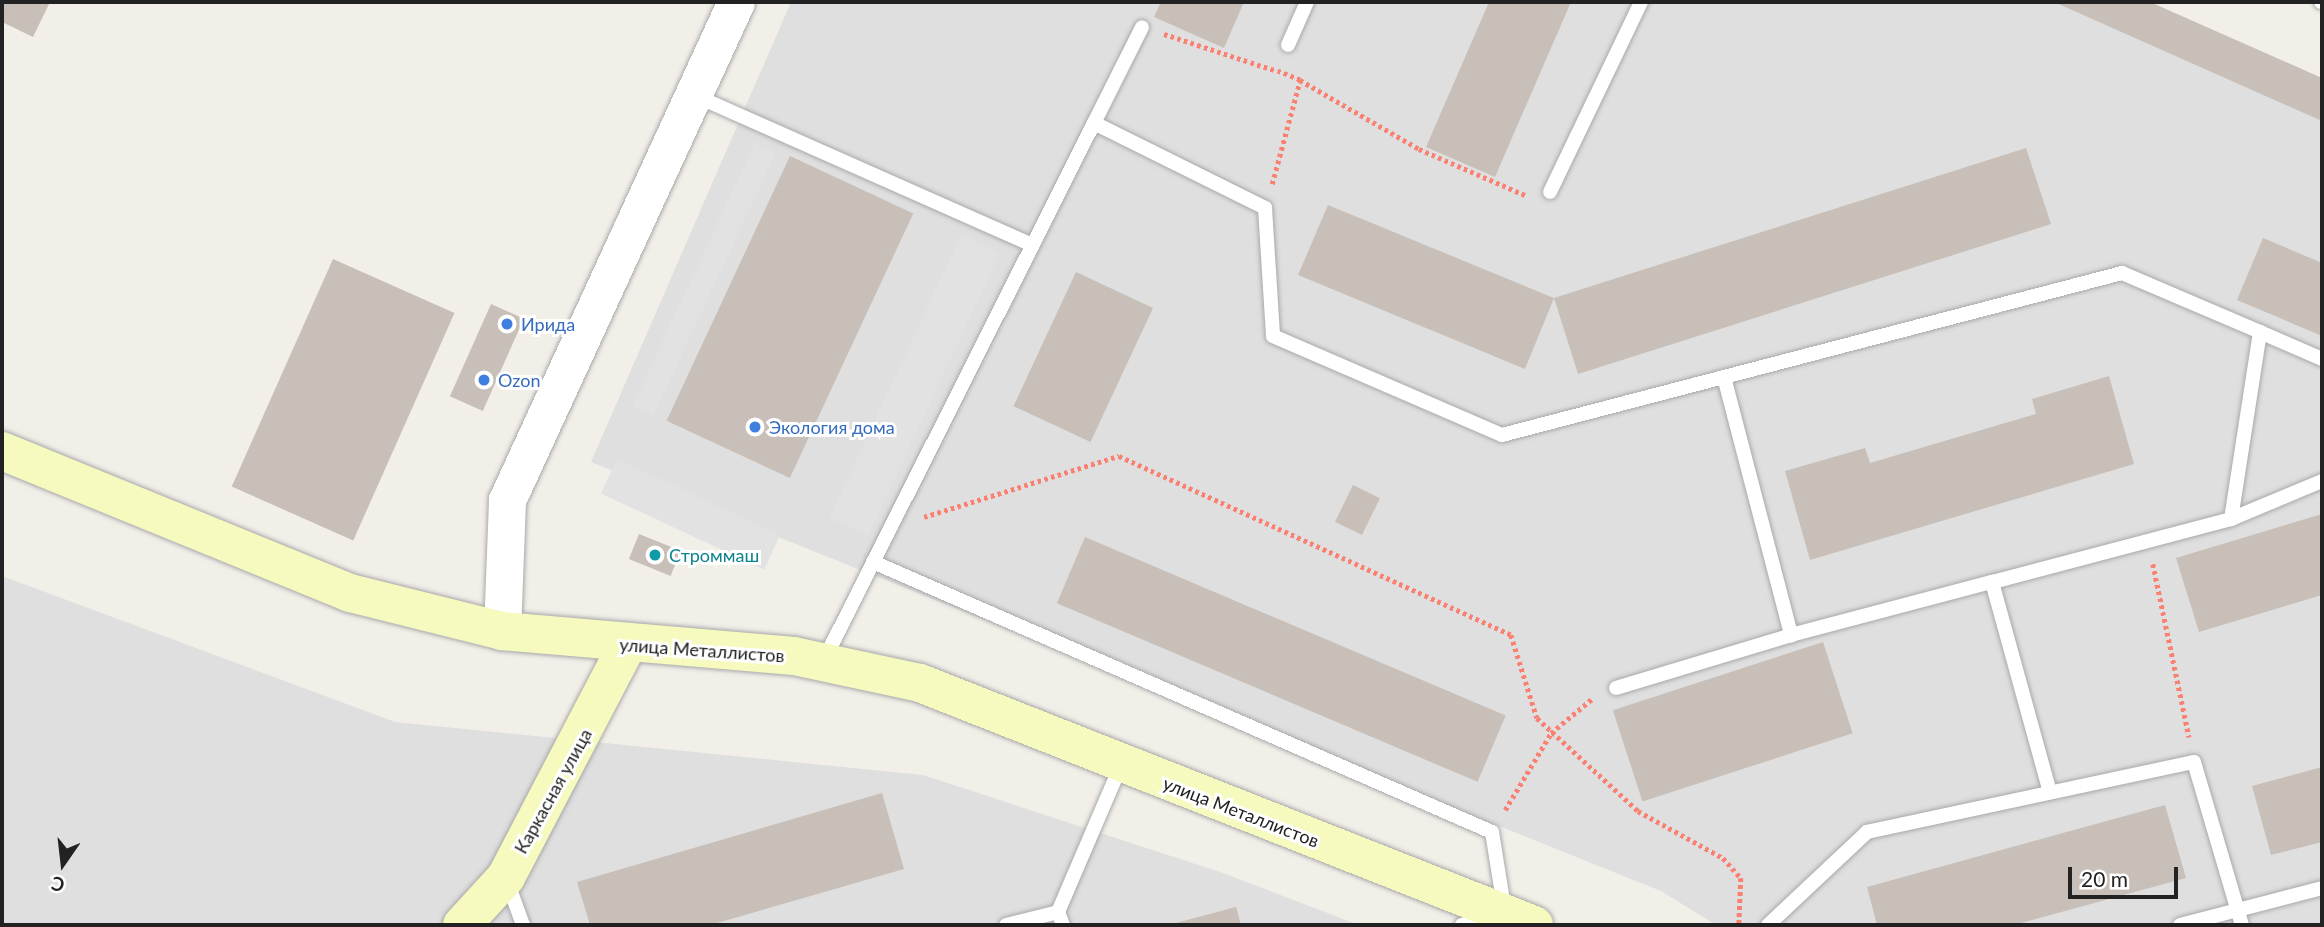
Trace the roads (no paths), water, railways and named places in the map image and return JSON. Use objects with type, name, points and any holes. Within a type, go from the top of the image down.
[{"type":"main road","name":"улица Металлистов","points":[[2,452],[350,593],[502,631],[628,646],[823,662],[920,683],[1520,919]]},
{"type":"main road","name":"Каркасная улица","points":[[462,925],[506,877],[628,646]]},
{"type":"street","points":[[502,631],[507,500],[696,96],[736,2]]},
{"type":"lane","points":[[1289,45],[1307,2]]},
{"type":"lane","points":[[1550,192],[1641,2]]},
{"type":"lane","points":[[823,662],[1142,27]]},
{"type":"lane","points":[[696,96],[1032,245]]},
{"type":"lane","points":[[1094,123],[1265,208],[1273,337],[1502,435],[2122,273],[2322,359]]},
{"type":"lane","points":[[2231,519],[2260,332]]},
{"type":"lane","points":[[1724,377],[1791,635]]},
{"type":"lane","points":[[1616,688],[1791,635],[2231,519],[2322,481]]},
{"type":"lane","points":[[873,562],[1492,832],[1520,919],[1462,925]]},
{"type":"lane","points":[[1992,582],[2050,792]]},
{"type":"lane","points":[[1768,925],[1867,832],[2194,762],[2242,925]]},
{"type":"lane","points":[[1006,925],[1061,919],[1122,764]]},
{"type":"lane","points":[[506,877],[523,925]]},
{"type":"lane","points":[[2180,925],[2322,888]]},
{"type":"place","name":"Ирида","points":[[507,324]]},
{"type":"place","name":"Ozon","points":[[484,380]]},
{"type":"place","name":"Экология дома","points":[[755,427]]},
{"type":"place","name":"Строммаш","points":[[655,555]]}]
